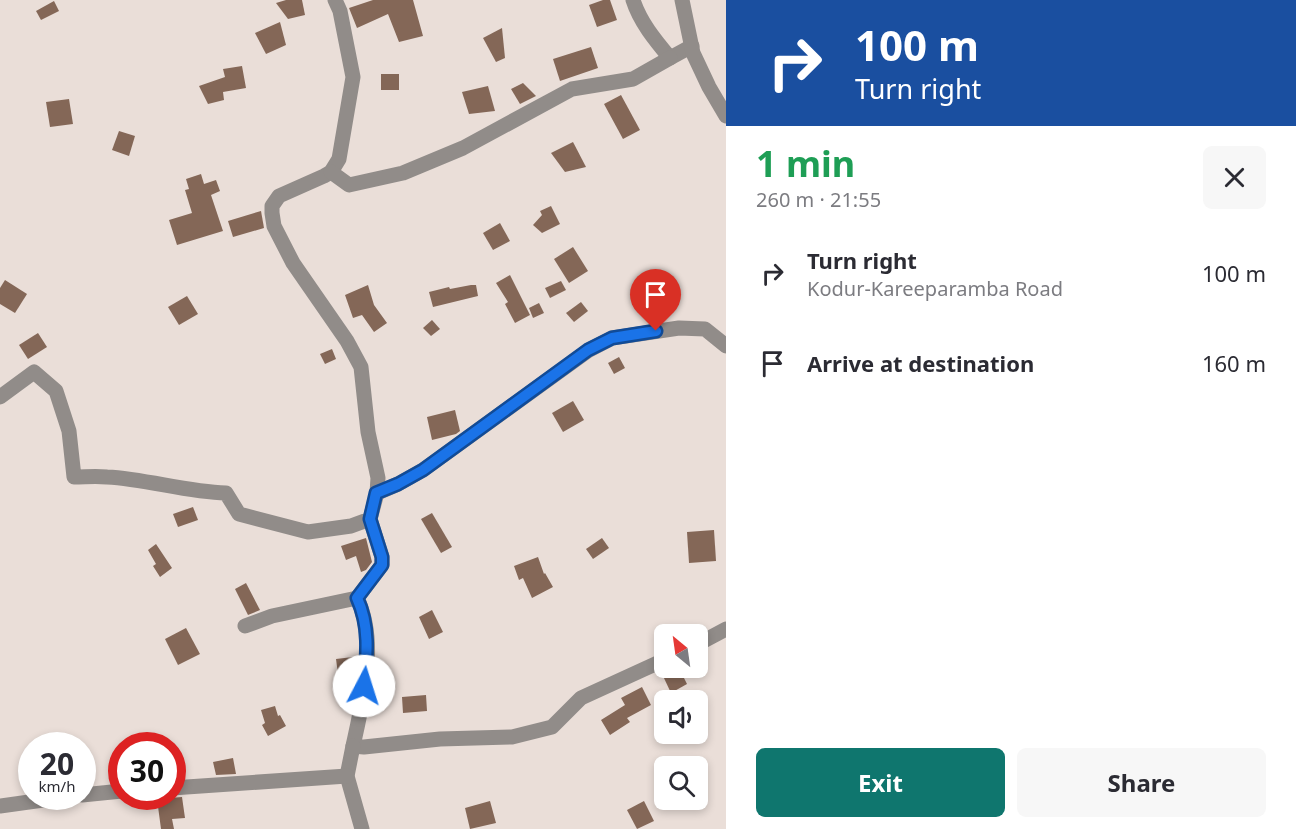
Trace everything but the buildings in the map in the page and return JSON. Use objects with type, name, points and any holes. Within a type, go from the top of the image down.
[{"type":"street","points":[[245,626],[272,616],[357,598],[382,565],[382,557],[370,519],[378,478],[368,432],[361,367],[347,341],[293,263],[274,226],[272,213],[272,206],[279,196],[332,172],[339,159],[353,77],[340,11],[335,0]]},
{"type":"street","points":[[633,0],[637,13],[670,58]]},
{"type":"street","points":[[682,0],[693,53],[726,116]]},
{"type":"street","points":[[332,172],[349,185],[403,172],[463,148],[572,89],[633,79],[692,46]]},
{"type":"street","points":[[376,493],[423,470],[588,350],[612,338],[679,328],[705,329],[726,346]]},
{"type":"street","points":[[0,397],[34,372],[56,391],[69,431],[74,477],[107,477],[167,485],[203,493],[226,493],[239,514],[308,532],[351,526],[370,519]]},
{"type":"street","points":[[357,598],[364,614],[367,644],[362,708],[347,776],[362,829]]},
{"type":"street","points":[[708,639],[726,629]]},
{"type":"street","points":[[353,746],[364,747],[440,739],[512,737],[552,727],[581,698],[654,665]]},
{"type":"street","points":[[186,787],[347,776]]},
{"type":"street","points":[[0,806],[18,804]]},
{"type":"route","points":[[364,686],[367,644],[364,614],[357,598],[382,565],[382,557],[370,519],[376,493],[423,470],[588,350],[612,338],[656,331]]}]
